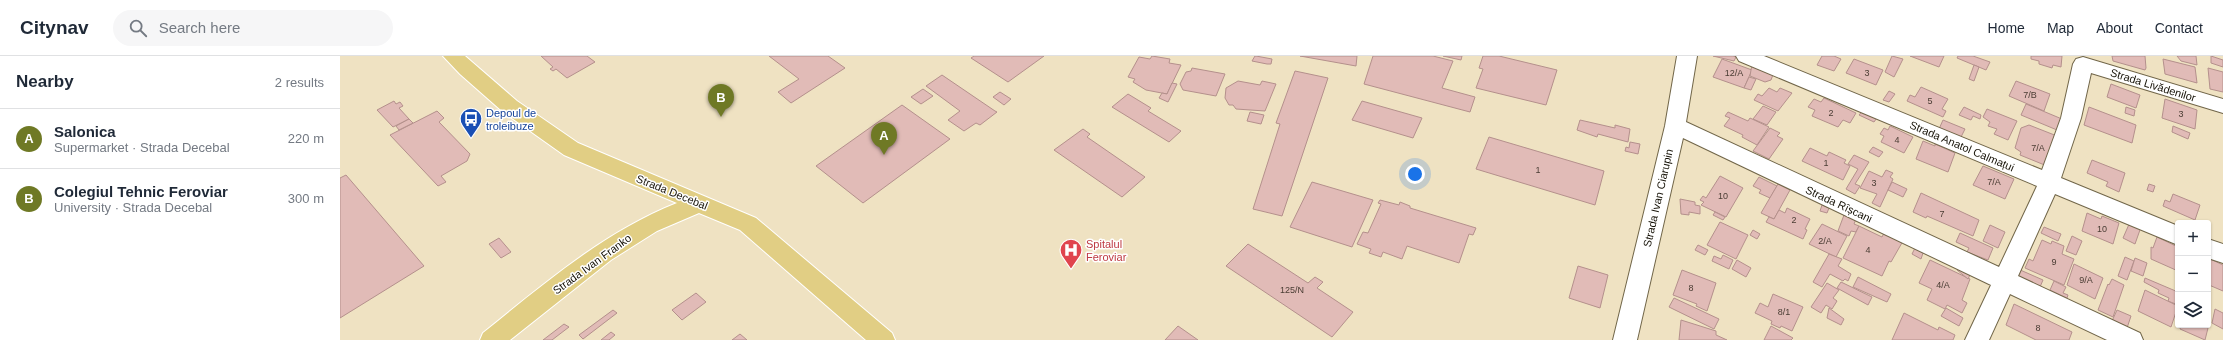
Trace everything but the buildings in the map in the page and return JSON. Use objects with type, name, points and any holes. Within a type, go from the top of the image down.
[{"type":"main road","name":"Strada Decebal","points":[[458,57],[518,114],[547,135],[593,160],[701,203],[748,224],[761,233],[883,340]]},
{"type":"main road","name":"Strada Ivan Franko","points":[[492,340],[581,270],[616,245],[642,229],[701,203]]},
{"type":"street","name":"Strada Ivan Ciarupin","points":[[1625,340],[1674,126],[1687,56]]},
{"type":"street","name":"Strada Anatol Calmațui","points":[[1746,56],[1864,103],[2049,183],[2175,235]]},
{"type":"street","name":"Strada Livădenilor","points":[[2049,183],[2071,118],[2083,64],[2223,106]]},
{"type":"street","name":"Strada Rîșcani","points":[[1674,126],[2131,340]]},
{"type":"street","points":[[1977,340],[2049,183]]},
{"type":"street","points":[[2211,249],[2223,254]]},
{"type":"place","name":"Colegiul Tehnic Feroviar","points":[[721,117]]},
{"type":"place","name":"Depoul de troleibuze","points":[[471,138]]},
{"type":"place","name":"Salonica","points":[[884,155]]},
{"type":"place","name":"Spitalul Feroviar","points":[[1071,270]]}]
